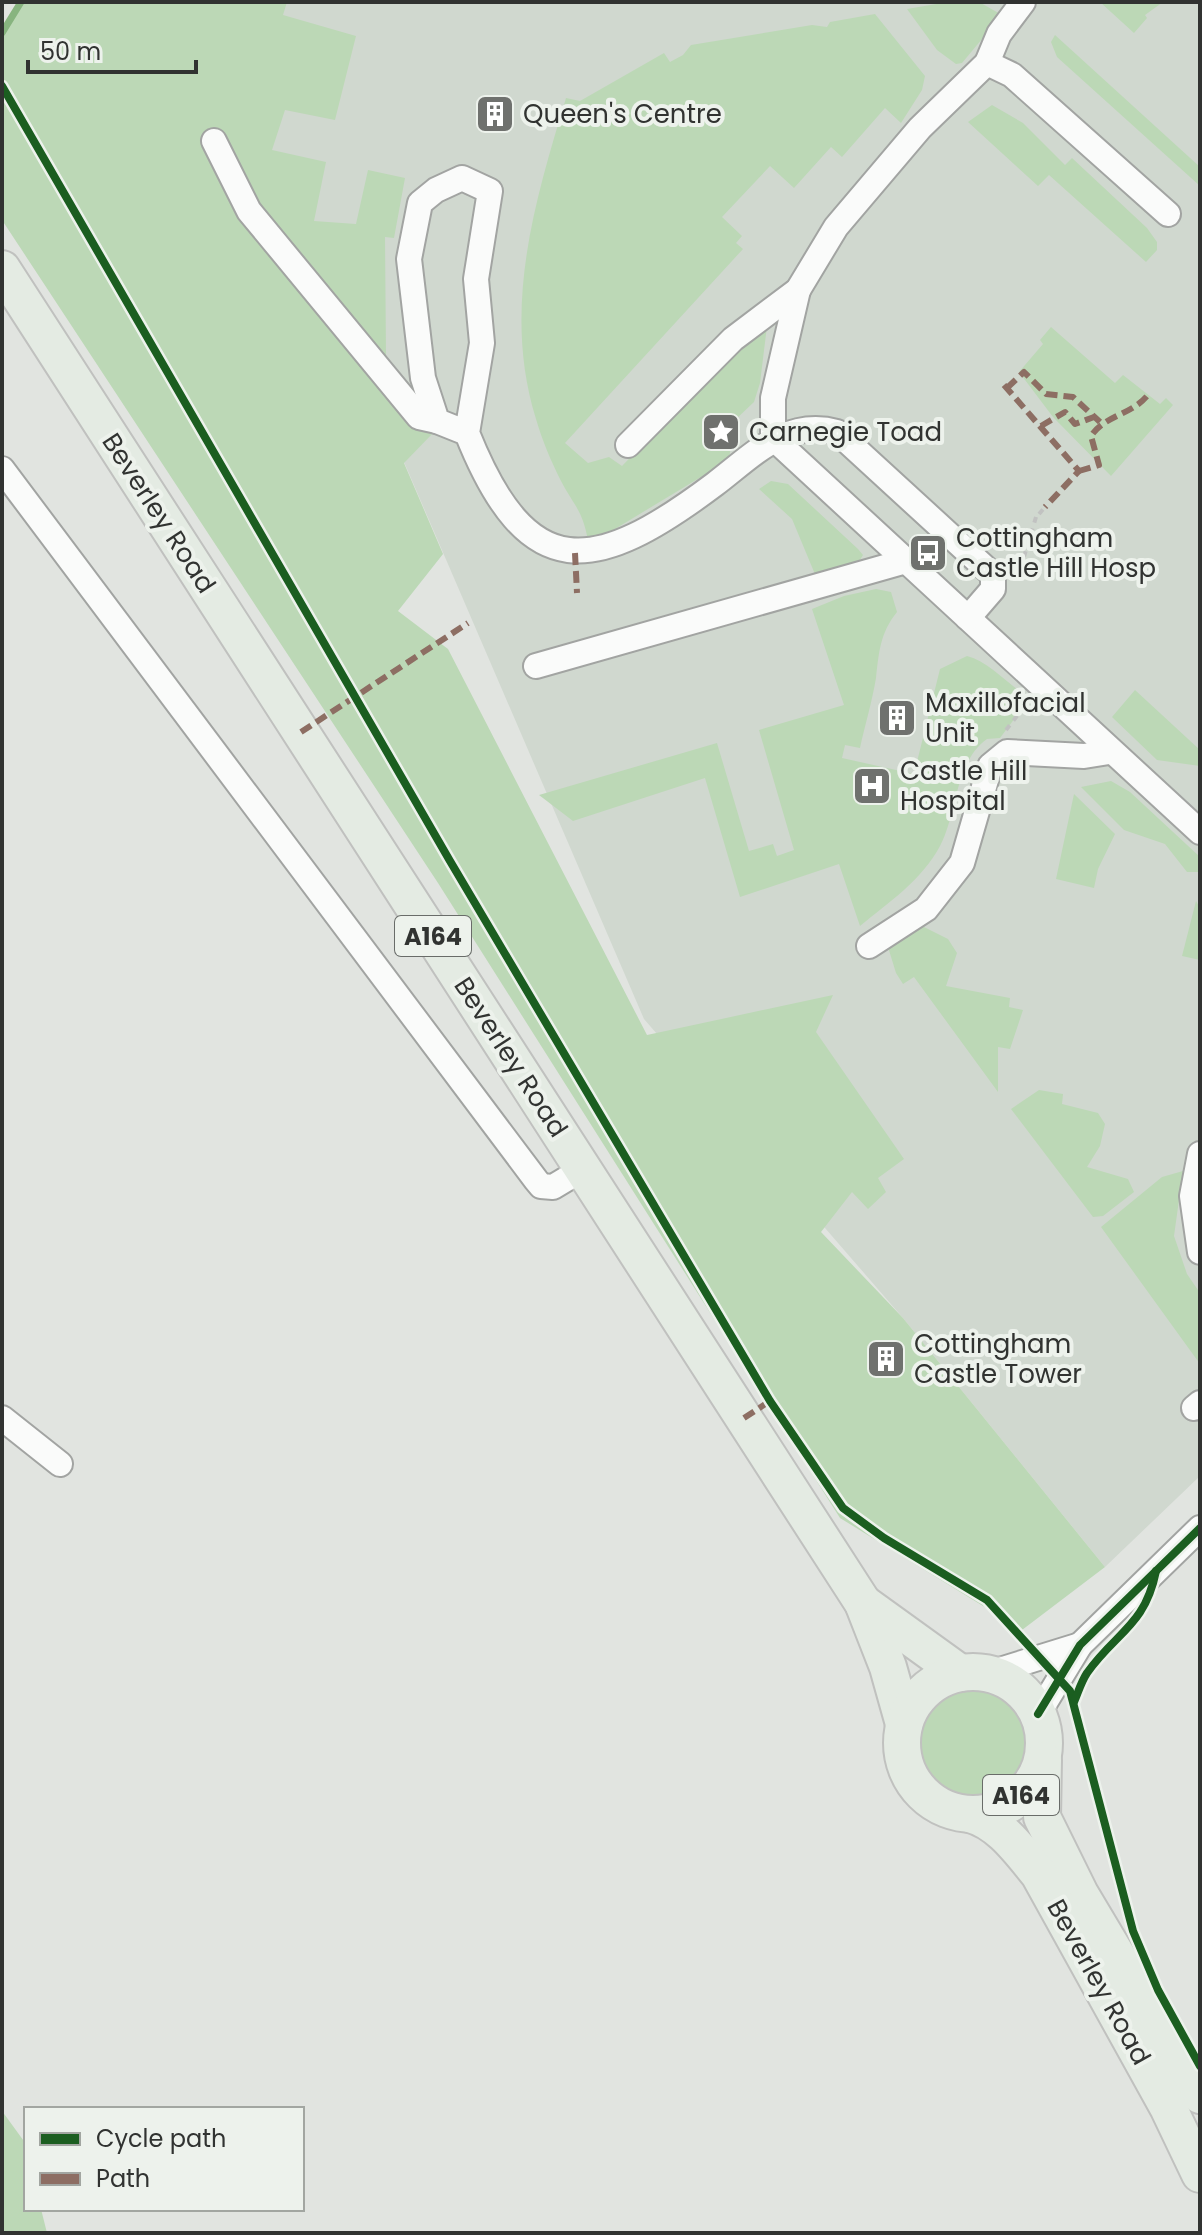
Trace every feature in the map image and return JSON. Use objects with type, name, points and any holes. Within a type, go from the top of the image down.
[{"type":"highway","name":"Beverley Road","points":[[2,269],[863,1603],[887,1665],[904,1724]]},
{"type":"highway","name":"Beverley Road","points":[[863,1603],[975,1673]]},
{"type":"highway","name":"A164","points":[[904,1724],[901,1745],[905,1766],[915,1785],[930,1800],[949,1810],[970,1814],[991,1812],[1009,1804],[1025,1791],[1037,1774],[1044,1755],[1044,1734],[1038,1714],[1026,1695],[1010,1681],[975,1673]]},
{"type":"highway","points":[[904,1724],[925,1690],[975,1673]]},
{"type":"highway","name":"Beverley Road","points":[[1044,1755],[1042,1817],[1080,1894],[1200,2095]]},
{"type":"highway","name":"Beverley Road","points":[[970,1814],[982,1817],[1011,1840],[1039,1874],[1168,2107],[1200,2174]]},
{"type":"street","points":[[1023,2],[999,34],[987,63],[920,128],[836,227],[798,290],[773,398],[773,438],[1109,752],[1200,832]]},
{"type":"street","points":[[987,63],[1012,75],[1168,214]]},
{"type":"street","points":[[214,141],[249,211],[419,417],[467,433]]},
{"type":"street","points":[[437,421],[423,378],[409,259],[420,203],[436,190],[462,178],[490,191],[476,279],[482,343],[467,433],[509,516],[543,545],[575,553],[610,546],[672,512],[773,438],[826,429],[837,432],[993,575],[993,589],[968,618]]},
{"type":"street","points":[[628,445],[733,339],[798,290]]},
{"type":"street","points":[[2,469],[536,1180],[541,1186],[553,1187],[583,1169]]},
{"type":"street","points":[[536,666],[906,561]]},
{"type":"street","points":[[869,946],[926,909],[962,863],[990,766],[1007,752],[1084,756],[1109,752]]},
{"type":"street","points":[[1200,1154],[1192,1196],[1200,1252]]},
{"type":"street","points":[[2,1418],[60,1464]]},
{"type":"street","points":[[1038,1714],[1080,1645],[1200,1528]]},
{"type":"street","points":[[975,1673],[1080,1645]]},
{"type":"path","points":[[1014,586],[1038,516],[1045,507]]},
{"type":"path","points":[[1007,752],[1000,738],[1030,698],[1038,705],[1049,694]]},
{"type":"shaded area","name":"Castle Hill Hospital","points":[[52,2],[1200,2],[1200,1476],[1105,1567],[903,1318],[644,1019],[404,462]]},
{"type":"green space","points":[[20,2],[287,2],[283,15],[356,36],[335,120],[285,110],[272,150],[326,162],[314,221],[356,224],[368,170],[405,178],[394,238],[385,237],[386,355],[392,381],[435,431],[404,463],[443,554],[398,611],[448,649],[647,1035],[833,995],[816,1032],[904,1159],[878,1178],[886,1192],[868,1209],[852,1192],[821,1232],[903,1318],[1105,1567],[1022,1630],[840,1518],[438,883],[2,220],[2,32]]},
{"type":"green space","points":[[948,2],[979,2],[1002,15],[962,63],[956,64],[937,50],[907,9]]},
{"type":"green space","points":[[1100,2],[1163,2],[1145,15],[1147,18],[1134,33]]},
{"type":"green space","points":[[875,14],[925,76],[922,90],[901,123],[885,108],[842,157],[831,147],[794,188],[770,166],[722,217],[742,236],[736,243],[743,249],[565,443],[588,463],[609,457],[622,466],[737,348],[767,326],[760,383],[754,402],[734,421],[729,460],[605,535],[588,540],[580,514],[557,473],[538,427],[526,378],[522,337],[522,297],[533,217],[566,98],[580,101],[664,53],[670,62],[683,55],[691,45],[812,25],[827,27],[830,22]]},
{"type":"green space","points":[[1055,35],[1200,167],[1200,186],[1057,57],[1051,42]]},
{"type":"green space","points":[[992,105],[1023,123],[1065,165],[1072,158],[1147,228],[1157,242],[1157,250],[1146,262],[1049,175],[1038,186],[968,122]]},
{"type":"green space","points":[[1051,327],[1115,383],[1123,375],[1160,404],[1166,398],[1173,405],[1111,476],[1053,417],[1019,372],[1043,344],[1040,340]]},
{"type":"green space","points":[[771,481],[788,484],[858,549],[863,555],[858,563],[817,579],[792,519],[759,489]]},
{"type":"green space","points":[[876,589],[891,592],[897,612],[881,643],[860,748],[845,745],[842,758],[914,774],[940,669],[967,656],[984,663],[1030,698],[1000,738],[987,739],[968,761],[946,833],[933,858],[904,890],[860,926],[839,864],[740,897],[705,778],[573,821],[539,795],[717,743],[749,851],[773,844],[777,856],[794,850],[759,730],[844,705],[812,609],[844,596]]},
{"type":"green space","points":[[1135,690],[1200,750],[1200,766],[1157,760],[1112,717]]},
{"type":"green space","points":[[1111,781],[1130,792],[1200,857],[1200,872],[1187,872],[1165,844],[1124,830],[1081,787]]},
{"type":"green space","points":[[1074,794],[1115,834],[1098,869],[1094,888],[1056,879]]},
{"type":"green space","points":[[1196,901],[1200,908],[1200,960],[1182,956]]},
{"type":"green space","points":[[920,925],[948,939],[957,953],[946,986],[1010,998],[1009,1007],[1023,1010],[1010,1049],[998,1047],[998,1092],[914,977],[903,984],[896,973],[888,947]]},
{"type":"green space","points":[[1039,1090],[1063,1094],[1062,1104],[1098,1113],[1105,1124],[1100,1146],[1087,1167],[1128,1179],[1134,1192],[1103,1216],[1093,1217],[1011,1109]]},
{"type":"green space","points":[[1183,1171],[1174,1236],[1187,1274],[1200,1293],[1200,1364],[1101,1227],[1162,1177]]},
{"type":"green space","points":[[972,1689],[992,1693],[1009,1705],[1021,1722],[1025,1742],[1021,1762],[1009,1779],[992,1791],[972,1795],[952,1791],[935,1779],[923,1762],[919,1742],[923,1722],[935,1705],[952,1693]]},
{"type":"green space","points":[[2,2111],[24,2141],[24,2211],[42,2211],[47,2233],[2,2233]]},
{"type":"waterway","points":[[2,33],[21,2]]},
{"type":"marked path","points":[[1007,388],[1024,372],[1046,394],[1073,397],[1100,422]]},
{"type":"marked path","points":[[1004,385],[1079,471],[1045,507]]},
{"type":"marked path","points":[[1079,471],[1099,465],[1091,436],[1097,429],[1147,396]]},
{"type":"marked path","points":[[1041,426],[1065,412],[1075,424],[1094,417]]},
{"type":"marked path","points":[[575,553],[577,593]]},
{"type":"marked path","points":[[301,732],[468,623]]},
{"type":"marked path","points":[[744,1418],[770,1401]]},
{"type":"cycle path","points":[[2,86],[450,861],[770,1401],[843,1508],[884,1538],[987,1600],[1070,1691],[1133,1931],[1158,1990],[1200,2066]]},
{"type":"cycle path","points":[[1038,1714],[1080,1645],[1200,1528]]},
{"type":"cycle path","points":[[1074,1702],[1087,1673],[1137,1617],[1145,1604],[1156,1571]]},
{"type":"place","name":"Queen's Centre","points":[[495,114]]},
{"type":"place","name":"Carnegie Toad","points":[[721,432]]},
{"type":"place","name":"Cottingham Castle Hill Hosp","points":[[928,553]]},
{"type":"place","name":"Maxillofacial Unit","points":[[897,718]]},
{"type":"place","name":"Castle Hill Hospital","points":[[872,786]]},
{"type":"place","name":"Cottingham Castle Tower","points":[[886,1359]]}]
